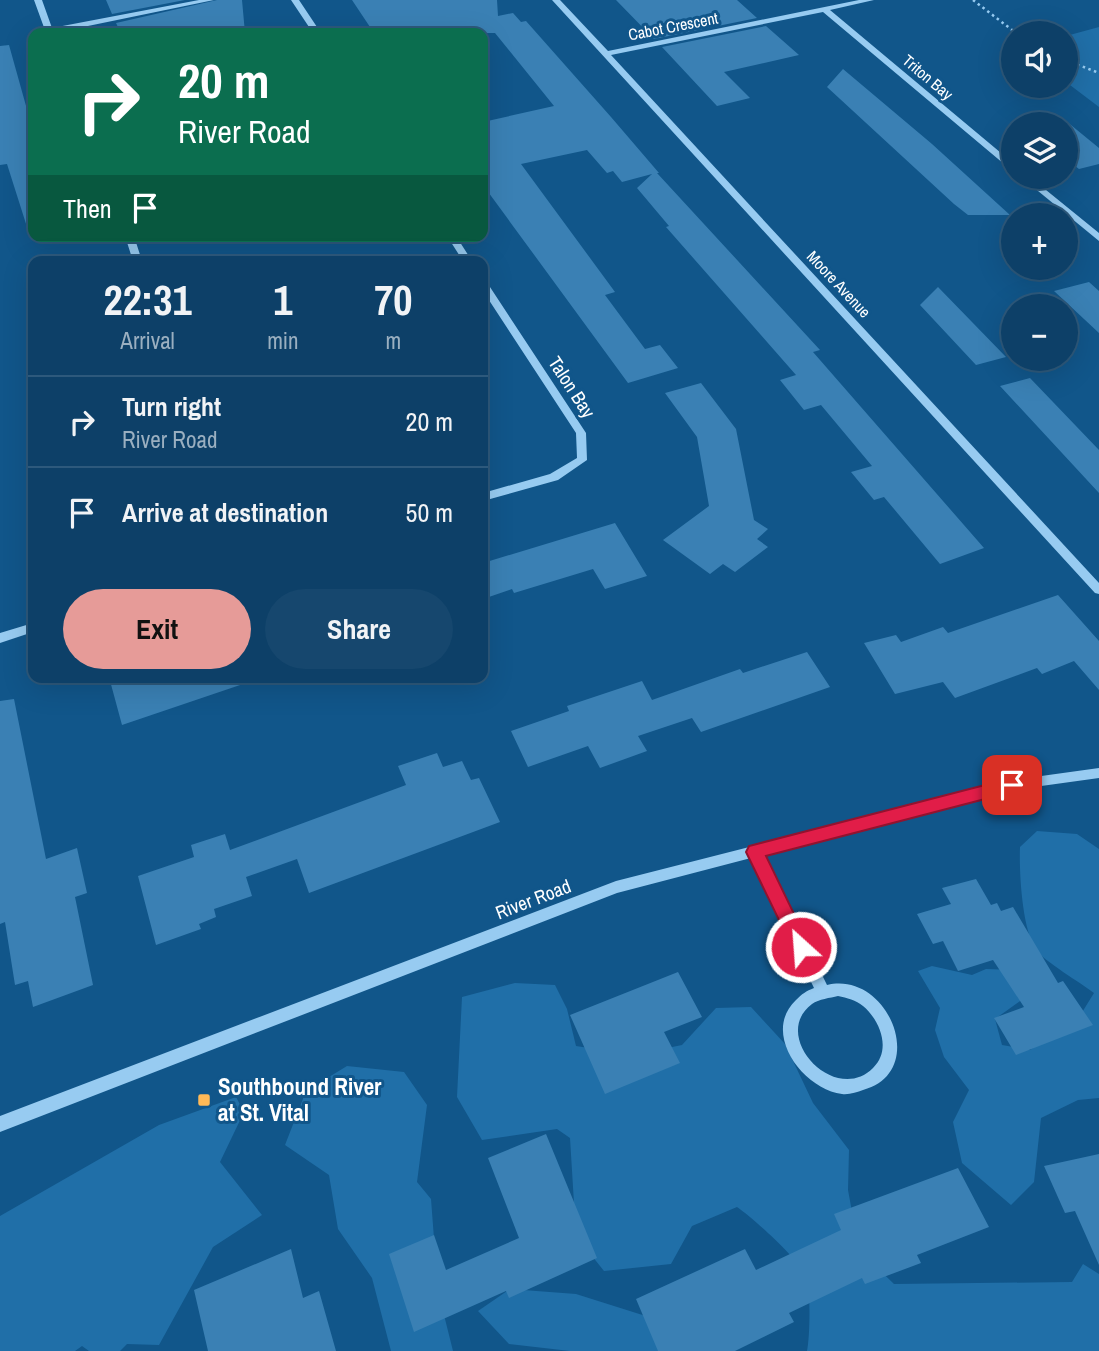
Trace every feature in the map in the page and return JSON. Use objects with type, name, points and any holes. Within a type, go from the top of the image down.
[{"type":"street","points":[[38,0],[48,28]]},
{"type":"street","points":[[70,28],[210,0]]},
{"type":"street","points":[[295,0],[314,28]]},
{"type":"street","name":"Moore Avenue","points":[[556,0],[1099,590]]},
{"type":"street","name":"Cabot Crescent","points":[[606,54],[870,0]]},
{"type":"street","name":"Triton Bay","points":[[825,10],[1001,157]]},
{"type":"street","points":[[1040,189],[1099,238]]},
{"type":"street","name":"Talon Bay","points":[[488,292],[581,433],[582,460],[554,477],[488,496]]},
{"type":"street","points":[[0,638],[28,630]]},
{"type":"street","name":"River Road","points":[[0,1124],[616,887],[1012,785],[1099,773]]},
{"type":"street","points":[[755,852],[822,990]]},
{"type":"street","points":[[838,989],[854,993],[868,1001],[880,1013],[888,1028],[891,1044],[889,1059],[880,1073],[867,1082],[851,1086],[833,1084],[816,1077],[803,1065],[794,1050],[789,1034],[791,1019],[797,1006],[808,996],[822,990],[838,989]]},
{"type":"path","points":[[973,0],[1001,21]]},
{"type":"path","points":[[1078,65],[1099,74]]},
{"type":"shaded area","points":[[1099,27],[1099,107],[1078,91],[1078,33]]},
{"type":"shaded area","points":[[1037,831],[1077,834],[1099,849],[1099,1098],[1078,1100],[1041,1118],[1034,1182],[1011,1205],[962,1163],[953,1122],[969,1090],[944,1057],[935,1030],[940,1008],[918,971],[932,966],[972,975],[986,969],[1016,970],[1027,996],[995,1019],[1002,1045],[1030,1050],[1081,1014],[1094,993],[1040,955],[1027,929],[1021,885],[1020,847]]},
{"type":"shaded area","points":[[515,983],[555,985],[567,1009],[576,1046],[633,1055],[682,1045],[716,1008],[751,1007],[785,1044],[813,1103],[849,1150],[848,1190],[859,1250],[894,1284],[1072,1282],[1083,1264],[1099,1274],[1099,1351],[807,1351],[810,1312],[806,1275],[774,1239],[737,1207],[692,1226],[671,1264],[604,1271],[576,1236],[570,1138],[557,1129],[482,1140],[457,1097],[462,997]]},
{"type":"shaded area","points":[[347,1066],[404,1072],[427,1105],[417,1182],[431,1199],[438,1291],[453,1351],[391,1351],[372,1278],[338,1229],[329,1175],[285,1145],[306,1091]]},
{"type":"shaded area","points":[[236,1097],[244,1112],[220,1162],[262,1215],[213,1247],[159,1345],[127,1344],[120,1351],[89,1351],[82,1346],[75,1351],[0,1351],[0,1216],[159,1125]]},
{"type":"shaded area","points":[[510,1289],[576,1294],[652,1318],[704,1351],[570,1351],[509,1344],[478,1311]]},
{"type":"building","points":[[106,0],[185,0],[112,14]]},
{"type":"building","points":[[217,0],[242,0],[245,28],[118,28],[116,23]]},
{"type":"building","points":[[352,0],[497,0],[498,16],[513,13],[521,22],[526,21],[657,173],[820,350],[813,352],[984,548],[940,564],[884,497],[874,500],[851,472],[872,466],[821,405],[804,410],[780,380],[796,375],[666,227],[669,226],[637,188],[652,174],[622,182],[613,171],[607,173],[587,150],[521,164],[615,292],[605,295],[645,349],[660,345],[678,368],[628,383],[488,192],[488,121],[554,106],[495,33],[488,33],[488,28],[371,28]]},
{"type":"building","points":[[616,0],[737,0],[757,18],[654,39]]},
{"type":"building","points":[[766,26],[799,55],[724,72],[750,98],[717,106],[662,47]]},
{"type":"building","points":[[9,45],[28,113],[27,227],[7,164],[0,165],[0,46]]},
{"type":"building","points":[[843,69],[1001,207],[1001,215],[968,215],[827,87]]},
{"type":"building","points":[[1078,131],[1099,148],[1099,164],[1079,169]]},
{"type":"building","points":[[1089,282],[1099,291],[1099,333],[1078,313],[1078,294],[1057,294],[1054,291]]},
{"type":"building","points":[[938,287],[1001,352],[1001,358],[976,365],[920,305]]},
{"type":"building","points":[[1030,378],[1099,450],[1099,493],[1000,386]]},
{"type":"building","points":[[701,383],[736,429],[754,520],[768,529],[757,539],[768,547],[735,572],[723,564],[710,574],[663,540],[709,506],[697,437],[665,393]]},
{"type":"building","points":[[615,523],[647,576],[605,589],[593,569],[514,593],[512,589],[488,597],[488,561]]},
{"type":"building","points":[[1058,595],[1099,641],[1099,690],[1074,661],[1042,674],[1037,668],[955,698],[943,682],[895,694],[864,643],[896,635],[901,642],[943,627],[948,633]]},
{"type":"building","points":[[807,652],[830,687],[701,732],[692,718],[638,736],[647,751],[600,768],[588,746],[528,767],[511,731],[569,711],[567,706],[642,681],[652,700],[740,669],[743,673]]},
{"type":"building","points":[[111,683],[246,683],[122,725]]},
{"type":"building","points":[[14,699],[46,859],[77,848],[87,893],[75,897],[93,985],[33,1007],[28,981],[15,985],[5,922],[0,924],[0,701]]},
{"type":"building","points":[[437,753],[443,767],[462,761],[471,780],[479,778],[500,822],[309,893],[297,859],[246,877],[252,896],[214,909],[216,917],[199,924],[201,929],[156,945],[138,876],[194,857],[191,845],[225,834],[230,850],[406,785],[398,766]]},
{"type":"building","points":[[976,879],[991,905],[997,903],[1001,911],[1013,907],[1058,983],[1063,981],[1093,1025],[1016,1055],[994,1018],[1024,1007],[993,960],[958,971],[943,941],[933,944],[917,914],[951,904],[942,888]]},
{"type":"building","points":[[678,972],[702,1017],[664,1032],[680,1063],[605,1094],[570,1015]]},
{"type":"building","points":[[546,1134],[597,1258],[509,1298],[506,1291],[414,1332],[389,1254],[434,1235],[446,1270],[519,1238],[488,1158]]},
{"type":"building","points":[[1099,1154],[1099,1265],[1075,1211],[1065,1213],[1044,1166]]},
{"type":"building","points":[[958,1168],[989,1227],[917,1255],[921,1263],[865,1284],[862,1278],[789,1313],[794,1322],[735,1351],[658,1351],[636,1299],[745,1249],[756,1270],[841,1230],[834,1214]]},
{"type":"building","points":[[291,1249],[303,1298],[319,1291],[336,1351],[208,1351],[194,1290]]},
{"type":"place","name":"Southbound River at St. Vital","points":[[204,1100]]},
{"type":"route","points":[[801,947],[755,852],[1012,785]]}]
